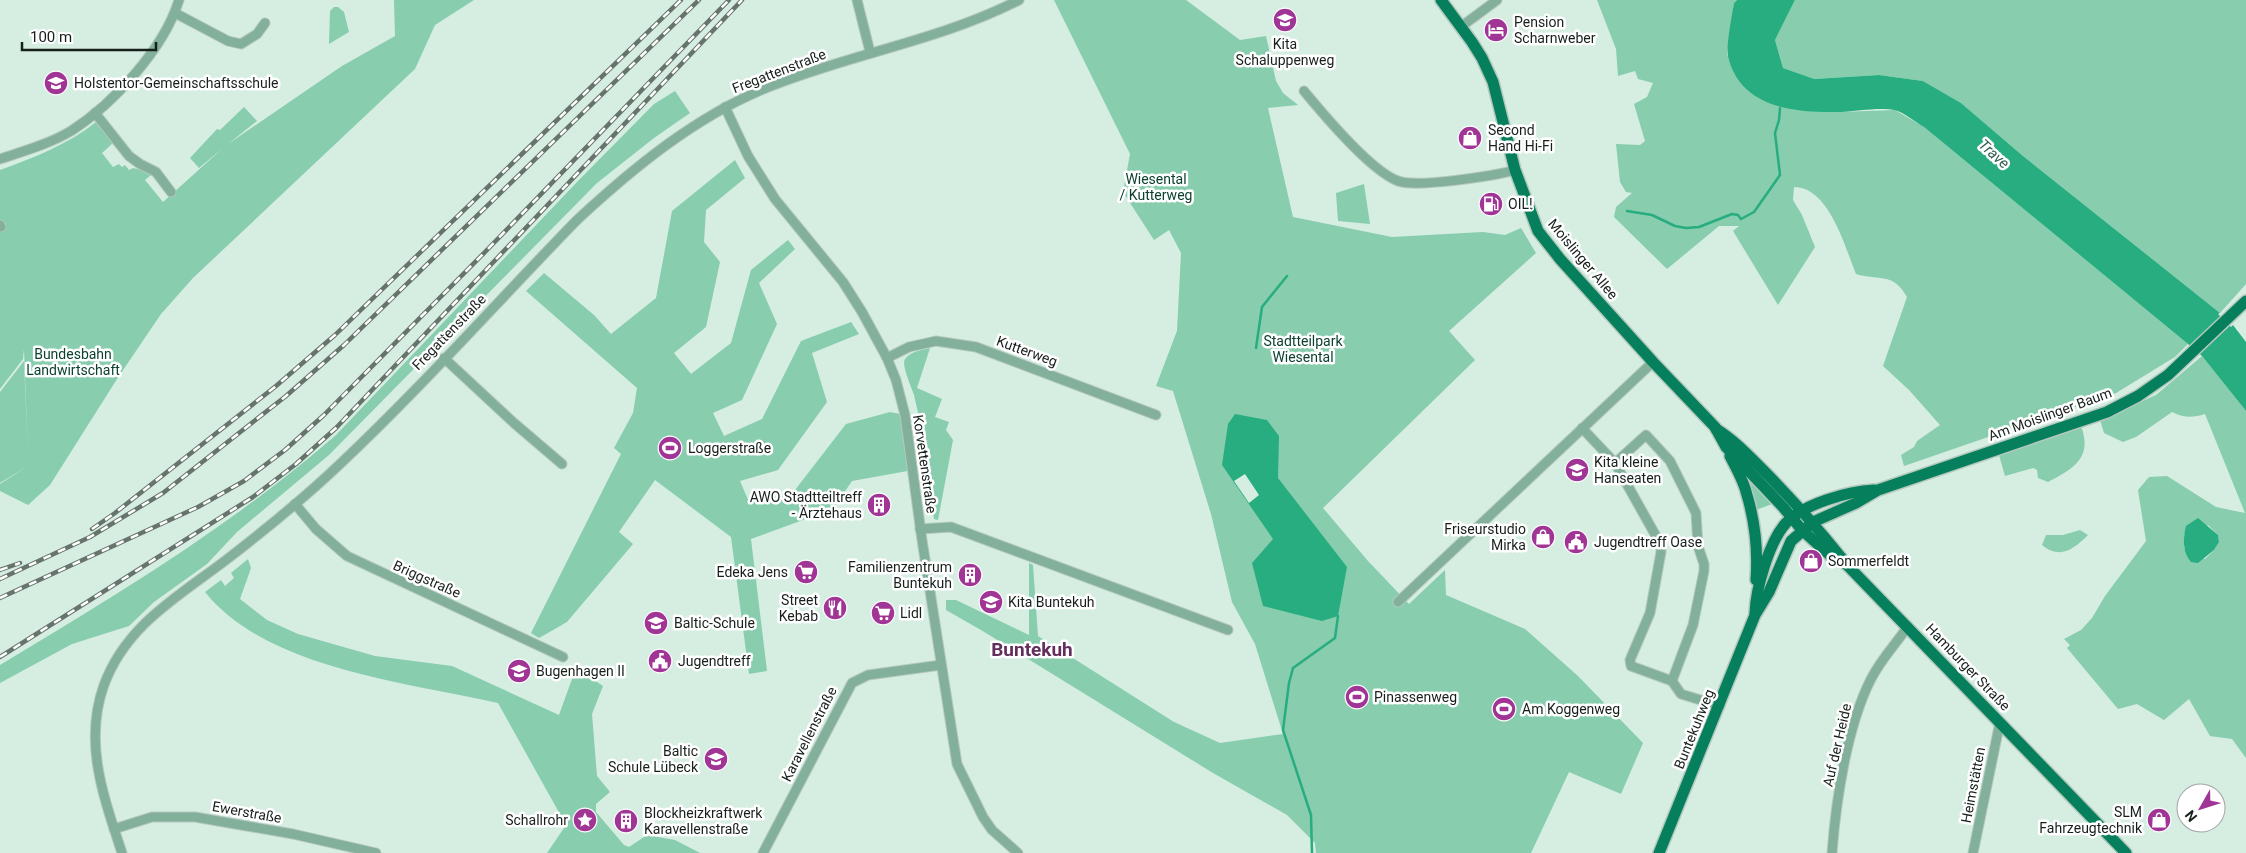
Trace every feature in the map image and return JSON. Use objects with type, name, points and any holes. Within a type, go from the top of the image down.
[{"type":"main road","name":"Moislinger Allee","points":[[1441,0],[1462,26],[1482,58],[1496,88],[1515,170],[1538,231],[1560,259],[1714,427],[1726,447],[1802,530],[1834,558],[1846,564]]},
{"type":"main road","name":"Am Moislinger Baum","points":[[1802,530],[1813,522],[1856,503],[1878,490],[2107,412],[2151,388],[2190,355],[2246,301]]},
{"type":"main road","name":"Moislinger Allee","points":[[1714,427],[1732,439],[1792,499]]},
{"type":"main road","points":[[1726,447],[1747,493],[1752,517],[1758,564],[1756,596]]},
{"type":"main road","name":"Am Moislinger Baum","points":[[1803,511],[1845,495],[1863,490],[1878,490]]},
{"type":"main road","name":"Hamburger Straße","points":[[1792,499],[1846,564],[2126,853]]},
{"type":"main road","name":"Buntekuhweg","points":[[1755,615],[1756,596],[1780,531],[1792,518],[1803,511]]},
{"type":"main road","name":"Buntekuhweg","points":[[1660,853],[1755,615],[1769,592],[1791,541],[1802,530]]},
{"type":"street","points":[[0,159],[46,144],[70,131],[95,113],[138,68],[156,46],[175,12],[179,0]]},
{"type":"street","points":[[857,0],[870,52]]},
{"type":"street","name":"Fregattenstraße","points":[[122,853],[97,768],[95,726],[104,685],[118,657],[134,634],[159,609],[213,570],[295,504],[345,459],[578,220],[616,184],[656,153],[725,107],[776,84],[870,52],[958,27],[987,16],[1019,0]]},
{"type":"street","points":[[1462,26],[1497,0]]},
{"type":"street","points":[[175,12],[228,41],[242,44],[257,34],[265,22]]},
{"type":"street","points":[[1304,91],[1378,170],[1398,182],[1413,183],[1466,179],[1515,170]]},
{"type":"street","name":"Korvettenstraße","points":[[725,107],[748,156],[770,192],[843,282],[862,312],[887,358],[896,380],[905,415],[920,529],[957,764],[982,817],[992,830],[1018,853]]},
{"type":"street","points":[[95,113],[130,156],[140,164],[156,172],[171,192]]},
{"type":"street","name":"Kutterweg","points":[[887,358],[909,347],[936,342],[976,347],[1156,415]]},
{"type":"street","points":[[444,358],[514,423],[562,464]]},
{"type":"street","points":[[1398,602],[1653,362]]},
{"type":"street","points":[[1582,428],[1615,463],[1660,545],[1661,552],[1650,613],[1630,660],[1631,666],[1672,680],[1681,694],[1720,706]]},
{"type":"street","points":[[1615,463],[1646,435],[1670,461],[1696,513],[1698,546],[1704,564],[1704,571],[1693,626],[1672,680]]},
{"type":"street","name":"Briggstraße","points":[[295,504],[316,530],[347,556],[563,657]]},
{"type":"street","points":[[920,529],[951,527],[1228,630]]},
{"type":"street","name":"Auf der Heide","points":[[1832,853],[1844,769],[1856,715],[1870,679],[1908,626]]},
{"type":"street","name":"Karavellenstraße","points":[[763,853],[852,683],[868,675],[941,665]]},
{"type":"street","name":"Heimstätten","points":[[1973,853],[2000,722]]},
{"type":"street","name":"Ewerstraße","points":[[114,829],[152,817],[195,817],[293,834],[376,853]]},
{"type":"green space","name":"Bundesbahn Landwirtschaft","points":[[394,0],[474,0],[435,25],[415,69],[193,278],[161,314],[117,379],[50,485],[28,505],[0,491],[0,484],[28,466],[0,483],[0,392],[24,361],[28,456],[24,349],[23,359],[0,389],[0,170],[62,144],[96,122],[113,143],[102,153],[113,167],[119,164],[122,167],[125,165],[129,170],[133,168],[149,172],[151,175],[145,180],[163,202],[223,148],[199,168],[190,158],[217,129],[220,130],[244,107],[257,121],[228,144],[342,66],[395,36]]},
{"type":"green space","name":"Stadtteilpark Wiesental","points":[[1054,0],[1186,0],[1240,40],[1266,36],[1276,81],[1283,93],[1298,105],[1268,108],[1293,217],[1392,237],[1483,232],[1505,235],[1521,228],[1536,253],[1449,331],[1475,360],[1323,508],[1368,561],[1409,604],[1445,570],[1446,595],[1525,629],[1578,676],[1643,743],[1621,794],[1569,772],[1531,853],[1316,853],[1315,843],[1287,815],[1213,773],[946,610],[946,600],[956,600],[1029,635],[1029,563],[1033,565],[1038,636],[1174,722],[1220,743],[1283,734],[1255,644],[1232,602],[1211,514],[1173,391],[1156,386],[1177,331],[1181,253],[1169,230],[1154,240],[1123,192],[1130,154]]},
{"type":"green space","points":[[1597,0],[1737,0],[1734,3],[1727,55],[1838,112],[1895,110],[1924,127],[2188,344],[2175,357],[2116,393],[1904,466],[1901,455],[1914,447],[1917,441],[1940,425],[1909,390],[1883,366],[1907,297],[1902,289],[1891,281],[1856,274],[1834,220],[1817,197],[1806,190],[1794,187],[1793,200],[1802,215],[1815,247],[1778,305],[1733,231],[1739,226],[1719,226],[1667,269],[1614,217],[1616,207],[1632,193],[1626,192],[1620,182],[1616,144],[1640,145],[1645,141],[1634,104],[1647,97],[1653,83],[1638,79],[1635,71],[1618,76],[1616,49]]},
{"type":"green space","points":[[1795,0],[2246,0],[2246,284],[2220,313],[2023,156],[1961,103],[1923,81],[1879,75],[1813,79],[1783,68],[1775,40]]},
{"type":"green space","points":[[334,7],[338,7],[344,12],[349,32],[329,44],[330,11]]},
{"type":"green space","points":[[675,91],[690,113],[654,138],[597,183],[329,455],[237,532],[207,564],[154,602],[129,626],[72,644],[0,683],[0,665],[173,558],[256,499],[336,435],[578,181],[654,104]]},
{"type":"green space","points":[[735,160],[745,178],[706,210],[704,242],[720,262],[706,327],[674,353],[691,374],[731,343],[751,270],[788,240],[795,249],[759,283],[777,324],[742,400],[713,413],[724,436],[762,419],[801,341],[851,322],[859,334],[812,353],[827,402],[778,470],[740,481],[749,502],[795,490],[846,424],[890,412],[905,415],[913,470],[852,481],[833,509],[751,539],[767,671],[749,674],[731,537],[655,480],[619,532],[633,544],[567,622],[539,638],[531,633],[621,454],[614,448],[633,413],[637,388],[526,291],[544,273],[594,315],[611,334],[656,298],[672,211]]},
{"type":"green space","points":[[1364,184],[1370,224],[1338,221],[1336,193]]},
{"type":"green space","points":[[930,348],[917,388],[942,399],[935,417],[949,422],[946,430],[953,440],[938,520],[934,519],[921,426],[904,362],[910,354]]},
{"type":"green space","points":[[2202,356],[2246,411],[2246,758],[2232,739],[2210,736],[2189,699],[2164,720],[2137,704],[2118,709],[2067,648],[2070,645],[2064,639],[2081,630],[2092,618],[2105,596],[2146,541],[2138,490],[2149,477],[2167,476],[2216,507],[2245,513],[2205,414],[2188,417],[2172,412],[2136,437],[2123,442],[2104,433],[2100,420],[2156,395]],"holes":[[[2208,525],[2218,535],[2219,542],[2205,559],[2184,549],[2184,534]]]},
{"type":"green space","points":[[2081,426],[2084,446],[2082,454],[2073,467],[2048,482],[2038,478],[2037,470],[2033,468],[2005,476],[1999,455]]},
{"type":"green space","points":[[1745,475],[1772,504],[1756,510]]},
{"type":"green space","points":[[2080,530],[2088,535],[2077,545],[2066,551],[2055,552],[2042,545],[2046,535],[2063,535]]},
{"type":"green space","points":[[248,559],[251,568],[240,599],[267,620],[298,634],[375,656],[452,666],[559,715],[576,668],[603,686],[592,714],[597,776],[610,792],[596,804],[596,812],[624,845],[629,847],[647,835],[675,840],[700,853],[547,853],[566,825],[498,703],[340,669],[264,639],[232,618],[205,592],[221,580],[225,586],[234,578],[231,573]]},
{"type":"water","name":"Trave","points":[[1737,0],[1795,0],[1775,40],[1783,68],[1814,79],[1879,75],[1923,81],[1961,103],[2023,156],[2220,313],[2218,314],[2231,327],[2233,325],[2246,342],[2246,411],[2202,356],[1924,127],[1909,117],[1889,109],[1824,112],[1789,109],[1757,97],[1734,74],[1728,56],[1734,3]]},
{"type":"water","points":[[1235,414],[1267,420],[1279,436],[1278,478],[1347,567],[1338,616],[1322,621],[1263,606],[1252,563],[1273,539],[1222,465],[1228,424]]},
{"type":"water","points":[[2198,518],[2218,535],[2219,542],[2214,550],[2198,563],[2191,562],[2188,558],[2184,540],[2186,526]]},
{"type":"pier","points":[[1245,474],[1259,495],[1249,503],[1234,481]]},
{"type":"waterway","points":[[1627,211],[1652,215],[1675,226],[1686,228],[1699,227],[1732,214],[1738,215],[1741,219],[1754,212],[1780,175],[1775,133],[1780,108]]},
{"type":"waterway","points":[[1256,348],[1262,307],[1287,276]]},
{"type":"waterway","points":[[1312,853],[1311,815],[1283,730],[1289,683],[1293,668],[1335,638],[1338,616]]},
{"type":"railway","points":[[92,529],[276,386],[335,335],[681,0]]},
{"type":"railway","points":[[0,579],[90,537],[163,493],[286,396],[344,345],[699,0]]},
{"type":"railway","points":[[0,598],[198,507],[244,481],[285,450],[324,415],[485,252],[729,0]]},
{"type":"railway","points":[[0,657],[253,497],[296,464],[336,428],[742,0]]},
{"type":"railway","points":[[0,570],[20,563]]},
{"type":"place","name":"Kita Schaluppenweg","points":[[1285,20]]},
{"type":"place","name":"Pension Scharnweber","points":[[1496,30]]},
{"type":"place","name":"Holstentor-Gemeinschaftsschule","points":[[56,83]]},
{"type":"place","name":"Second Hand Hi-Fi","points":[[1470,138]]},
{"type":"place","name":"OIL!","points":[[1491,204]]},
{"type":"place","name":"Loggerstraße","points":[[670,448]]},
{"type":"place","name":"Kita kleine Hanseaten","points":[[1577,470]]},
{"type":"place","name":"AWO Stadtteiltreff - Ärztehaus","points":[[879,505]]},
{"type":"place","name":"Friseurstudio Mirka","points":[[1543,537]]},
{"type":"place","name":"Jugendtreff Oase","points":[[1576,542]]},
{"type":"place","name":"Sommerfeldt","points":[[1811,561]]},
{"type":"place","name":"Edeka Jens","points":[[806,572]]},
{"type":"place","name":"Familienzentrum Buntekuh","points":[[970,575]]},
{"type":"place","name":"Kita Buntekuh","points":[[991,602]]},
{"type":"place","name":"Street Kebab","points":[[835,608]]},
{"type":"place","name":"Lidl","points":[[883,613]]},
{"type":"place","name":"Baltic-Schule","points":[[656,623]]},
{"type":"place","name":"Jugendtreff","points":[[660,661]]},
{"type":"place","name":"Bugenhagen II","points":[[519,671]]},
{"type":"place","name":"Pinassenweg","points":[[1357,697]]},
{"type":"place","name":"Am Koggenweg","points":[[1504,709]]},
{"type":"place","name":"Baltic Schule Lübeck","points":[[716,759]]},
{"type":"place","name":"Schallrohr","points":[[585,820]]},
{"type":"place","name":"SLM Fahrzeugtechnik","points":[[2159,820]]},
{"type":"place","name":"Blockheizkraftwerk Karavellenstraße","points":[[626,821]]},
{"type":"district","name":"Buntekuh","points":[[1032,649]]},
{"type":"park label","name":"Wiesental / Kutterweg","points":[[1156,187]]}]
